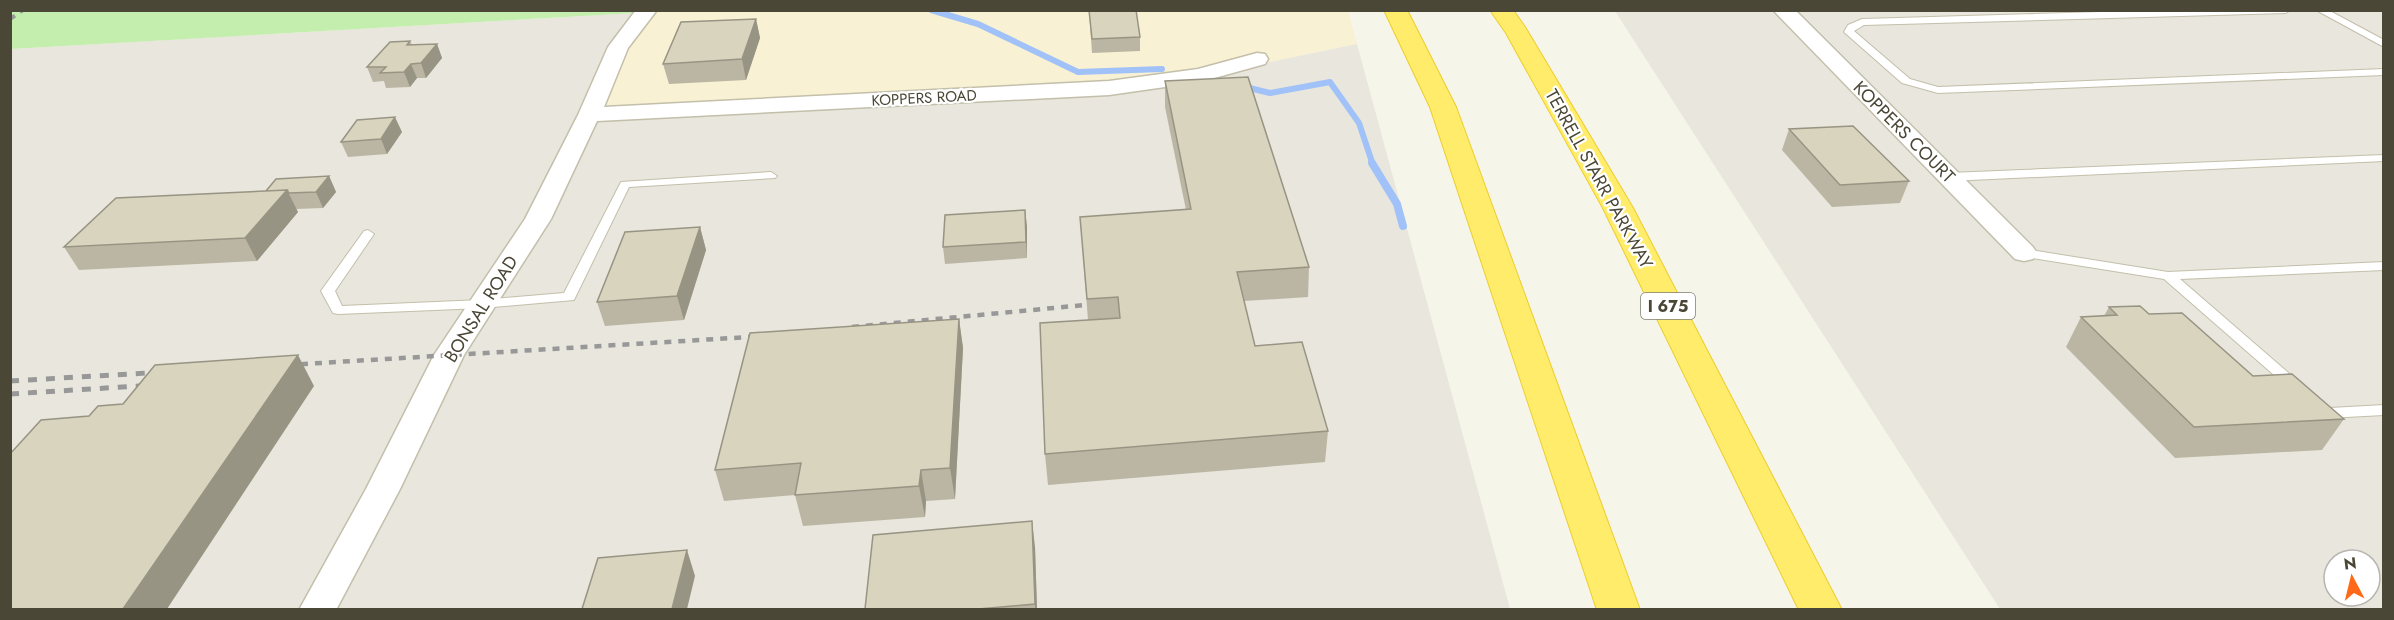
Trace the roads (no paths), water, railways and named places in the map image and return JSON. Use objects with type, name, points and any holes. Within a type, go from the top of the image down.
[{"type":"highway","points":[[1395,10],[1443,107],[1619,609]]},
{"type":"highway","name":"TERRELL STARR PARKWAY","points":[[1501,10],[1517,32],[1618,208],[1821,609]]},
{"type":"street","name":"BONSAL ROAD","points":[[317,609],[383,489],[449,355],[538,219],[589,115],[618,47],[647,10]]},
{"type":"street","name":"KOPPERS COURT","points":[[1783,10],[2024,253]]},
{"type":"street","name":"KOPPERS ROAD","points":[[589,115],[1109,88],[1200,75],[1257,59]]},
{"type":"lane","points":[[2286,10],[1862,22],[1851,27],[1850,32],[1906,81],[1938,90],[2384,72]]},
{"type":"lane","points":[[2320,10],[2384,44]]},
{"type":"lane","points":[[1948,177],[2384,158]]},
{"type":"lane","points":[[368,234],[328,291],[338,310],[482,304],[569,297],[625,184],[771,176]]},
{"type":"lane","points":[[2024,253],[2168,276],[2384,266]]},
{"type":"lane","points":[[2168,276],[2326,413],[2384,410]]},
{"type":"waterway","points":[[931,10],[978,24],[1078,72],[1162,69]]},
{"type":"waterway","points":[[1241,86],[1270,93],[1330,82],[1359,123],[1373,164]]},
{"type":"waterway","points":[[1373,164],[1397,204],[1403,226]]},
{"type":"railway","points":[[10,19],[23,10]]},
{"type":"railway","points":[[852,327],[1085,305]]},
{"type":"railway","points":[[287,365],[766,336]]},
{"type":"railway","points":[[10,381],[164,372]]},
{"type":"railway","points":[[10,394],[154,385]]}]
